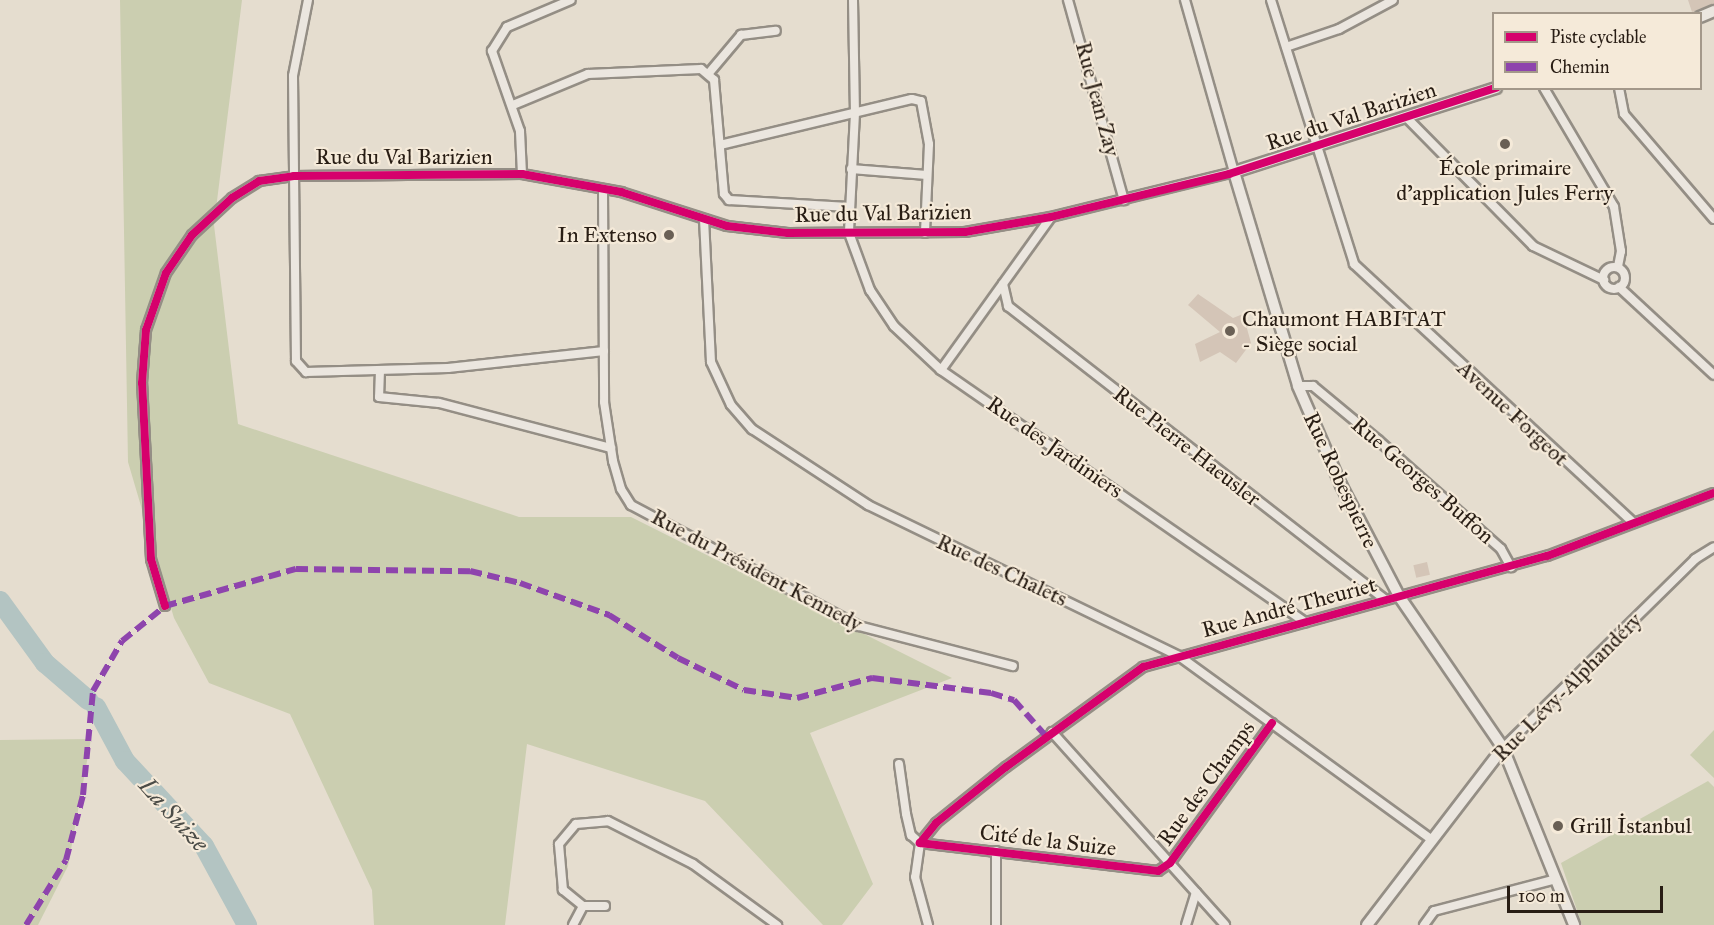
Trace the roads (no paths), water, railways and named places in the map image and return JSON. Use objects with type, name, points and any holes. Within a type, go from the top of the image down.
[{"type":"street","points":[[308,0],[292,76],[296,361],[306,372],[448,368],[604,351]]},
{"type":"street","points":[[522,174],[513,105],[492,51],[507,27],[572,0]]},
{"type":"street","points":[[849,233],[855,113],[852,0]]},
{"type":"street","name":"Rue Jean Zay","points":[[1068,0],[1124,200]]},
{"type":"street","name":"Rue Robespierre","points":[[1185,0],[1298,386],[1399,596],[1503,748],[1553,880],[1574,925]]},
{"type":"street","name":"Avenue Forgeot","points":[[1271,0],[1354,264],[1632,521]]},
{"type":"street","points":[[1286,46],[1339,29],[1378,3],[1393,0]]},
{"type":"street","points":[[709,73],[741,35],[776,32]]},
{"type":"street","points":[[513,105],[588,74],[701,69],[709,73],[714,80],[724,194],[729,200],[849,207]]},
{"type":"street","name":"Rue du Val Barizien","points":[[165,606],[152,559],[142,383],[154,300],[192,235],[232,198],[260,181],[294,176],[522,174],[603,189],[704,219],[788,233],[965,232],[1051,217],[1234,172],[1492,89]]},
{"type":"street","points":[[1545,90],[1614,207],[1621,251],[1618,267]]},
{"type":"street","points":[[1619,90],[1621,110],[1714,219]]},
{"type":"street","points":[[720,146],[912,99],[921,101],[929,144],[925,233]]},
{"type":"street","points":[[1406,117],[1533,246],[1604,280],[1610,288],[1619,287],[1714,375]]},
{"type":"street","points":[[851,169],[927,175]]},
{"type":"street","name":"Rue du Président Kennedy","points":[[603,189],[604,351],[611,448],[621,489],[631,505],[859,627],[1013,666]]},
{"type":"street","points":[[941,370],[1051,217]]},
{"type":"street","name":"Rue des Chalets","points":[[704,219],[711,362],[731,405],[752,429],[868,505],[1179,656],[1432,840]]},
{"type":"street","name":"Rue des Jardiniers","points":[[849,233],[870,290],[894,326],[941,370],[1305,622]]},
{"type":"street","points":[[1604,280],[1605,271],[1618,267]]},
{"type":"street","points":[[1618,267],[1625,274],[1619,287]]},
{"type":"street","name":"Rue Pierre Haeusler","points":[[1003,284],[1008,306],[1385,600]]},
{"type":"street","points":[[380,370],[379,397],[439,403],[611,448]]},
{"type":"street","name":"Rue Georges Buffon","points":[[1298,386],[1313,386],[1378,440],[1501,549],[1511,567]]},
{"type":"street","name":"Rue André Theuriet","points":[[920,843],[936,823],[1125,677],[1179,656],[1511,567],[1714,493]]},
{"type":"street","name":"Rue Lévy-Alphandéry","points":[[1367,925],[1503,748],[1695,559],[1714,547]]},
{"type":"street","name":"Rue des Champs","points":[[1170,863],[1272,723]]},
{"type":"street","points":[[1052,732],[1226,925]]},
{"type":"street","points":[[899,764],[911,835],[920,843],[915,877],[928,925]]},
{"type":"street","points":[[605,906],[583,906],[563,890],[559,844],[576,824],[608,821],[693,864],[777,925]]},
{"type":"street","name":"Cité de la Suize","points":[[920,843],[1158,871],[1170,863]]},
{"type":"street","name":"Cité de la Suize","points":[[996,851],[996,925]]},
{"type":"street","points":[[1424,925],[1434,911],[1553,880]]},
{"type":"street","points":[[1186,925],[1196,892]]},
{"type":"street","points":[[573,925],[583,906]]},
{"type":"waterway","name":"La Suize","points":[[0,601],[45,663],[88,700]]},
{"type":"waterway","name":"La Suize","points":[[96,707],[125,761],[204,846],[247,925]]},
{"type":"place","name":"École primaire d'application Jules Ferry","points":[[1505,144]]},
{"type":"place","name":"In Extenso","points":[[669,235]]},
{"type":"place","name":"Chaumont HABITAT - Siège social","points":[[1230,331]]},
{"type":"place","name":"Grill İstanbul","points":[[1558,826]]}]
